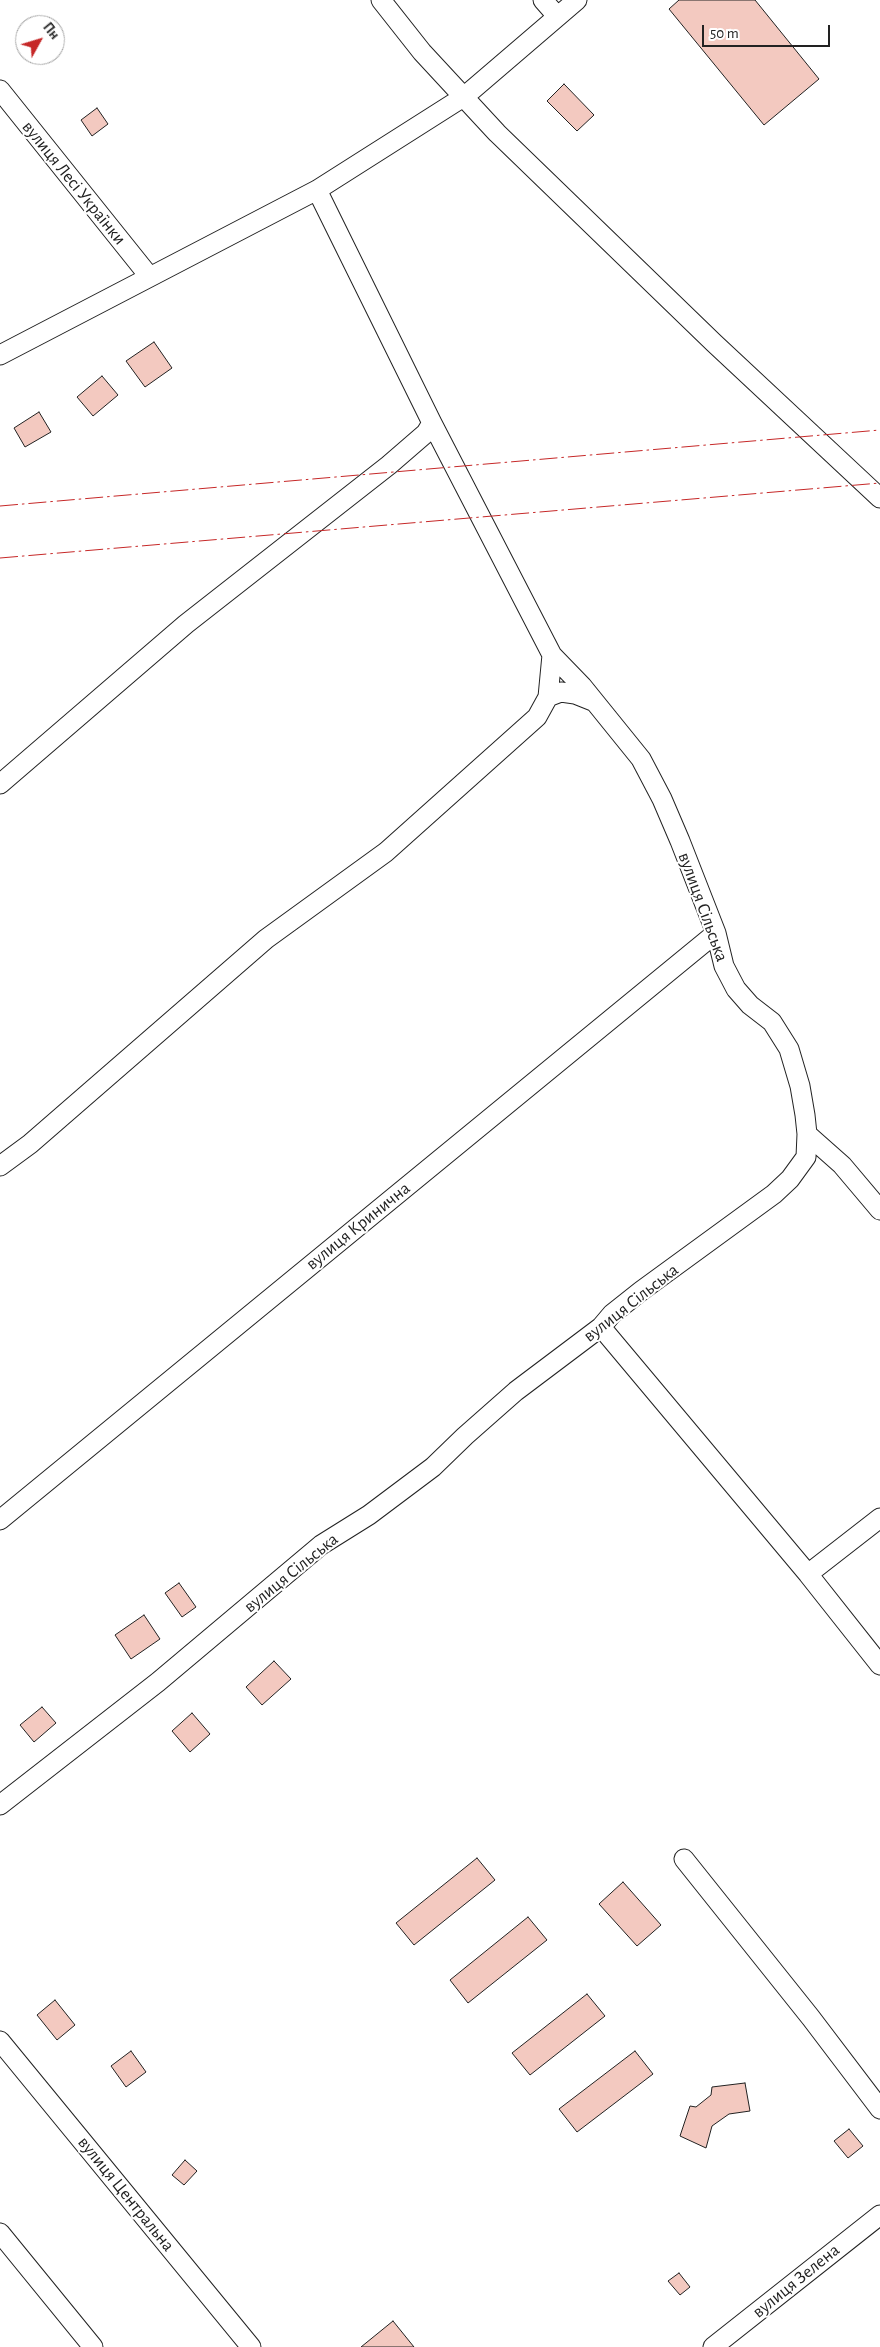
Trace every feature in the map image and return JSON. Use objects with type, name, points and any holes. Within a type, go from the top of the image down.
[{"type":"street","points":[[380,0],[422,52],[465,96],[497,134],[880,498]]},
{"type":"street","points":[[543,0],[557,16]]},
{"type":"street","points":[[0,356],[149,276],[317,190],[465,96],[577,0]]},
{"type":"street","name":"вулиця Лесі Українки","points":[[0,90],[149,276]]},
{"type":"street","name":"вулиця Сільська","points":[[0,1805],[158,1682],[321,1545],[369,1515],[433,1467],[516,1391],[602,1327],[612,1314],[641,1291],[690,1257],[729,1225],[782,1187],[806,1157],[808,1134],[800,1086],[789,1049],[772,1022],[750,1004],[736,989],[724,966],[716,933],[662,799],[645,767],[596,702],[552,655],[432,423],[317,190]]},
{"type":"street","points":[[0,784],[186,624],[389,465],[426,433],[432,423]]},
{"type":"street","points":[[0,1166],[30,1144],[266,940],[386,852],[532,722],[537,717],[548,697],[552,655]]},
{"type":"street","points":[[548,697],[561,692],[575,694],[596,702]]},
{"type":"street","name":"вулиця Кринична","points":[[0,1520],[716,933]]},
{"type":"street","points":[[808,1134],[842,1165],[880,1210]]},
{"type":"street","points":[[602,1327],[808,1574],[880,1665]]},
{"type":"street","points":[[808,1574],[880,1518]]},
{"type":"street","points":[[684,1859],[811,2018],[880,2109]]},
{"type":"street","name":"вулиця Центральна","points":[[0,2041],[251,2347]]},
{"type":"street","name":"вулиця Зелена","points":[[713,2347],[880,2215]]},
{"type":"street","points":[[0,2233],[93,2347]]},
{"type":"building","points":[[679,0],[755,0],[819,79],[764,125],[669,9]]},
{"type":"building","points":[[564,84],[594,115],[577,131],[547,101]]},
{"type":"building","points":[[97,108],[108,124],[92,136],[81,120]]},
{"type":"building","points":[[154,342],[172,368],[145,387],[126,361]]},
{"type":"building","points":[[102,376],[118,395],[93,416],[77,397]]},
{"type":"building","points":[[39,412],[51,432],[25,447],[14,428]]},
{"type":"building","points":[[179,1583],[196,1607],[182,1617],[165,1593]]},
{"type":"building","points":[[144,1615],[160,1639],[131,1659],[115,1635]]},
{"type":"building","points":[[274,1661],[291,1679],[262,1705],[246,1687]]},
{"type":"building","points":[[42,1707],[56,1723],[34,1742],[20,1725]]},
{"type":"building","points":[[192,1713],[210,1734],[190,1752],[172,1731]]},
{"type":"building","points":[[477,1858],[495,1880],[414,1945],[396,1923]]},
{"type":"building","points":[[623,1882],[661,1925],[637,1946],[599,1904]]},
{"type":"building","points":[[528,1917],[547,1940],[468,2003],[450,1980]]},
{"type":"building","points":[[587,1994],[605,2016],[530,2075],[512,2053]]},
{"type":"building","points":[[55,2000],[75,2025],[57,2040],[37,2015]]},
{"type":"building","points":[[131,2051],[146,2072],[126,2087],[111,2066]]},
{"type":"building","points":[[635,2051],[653,2074],[577,2132],[559,2109]]},
{"type":"building","points":[[745,2083],[750,2111],[729,2114],[712,2126],[706,2148],[680,2136],[690,2106],[696,2107],[711,2095],[712,2087]]},
{"type":"building","points":[[849,2129],[863,2146],[848,2158],[834,2141]]},
{"type":"building","points":[[185,2160],[197,2171],[184,2185],[172,2175]]},
{"type":"building","points":[[679,2273],[690,2287],[680,2295],[668,2281]]},
{"type":"building","points":[[393,2321],[414,2347],[361,2347]]},
{"type":"power","points":[[0,506],[880,430]]},
{"type":"power","points":[[0,558],[880,483]]}]
